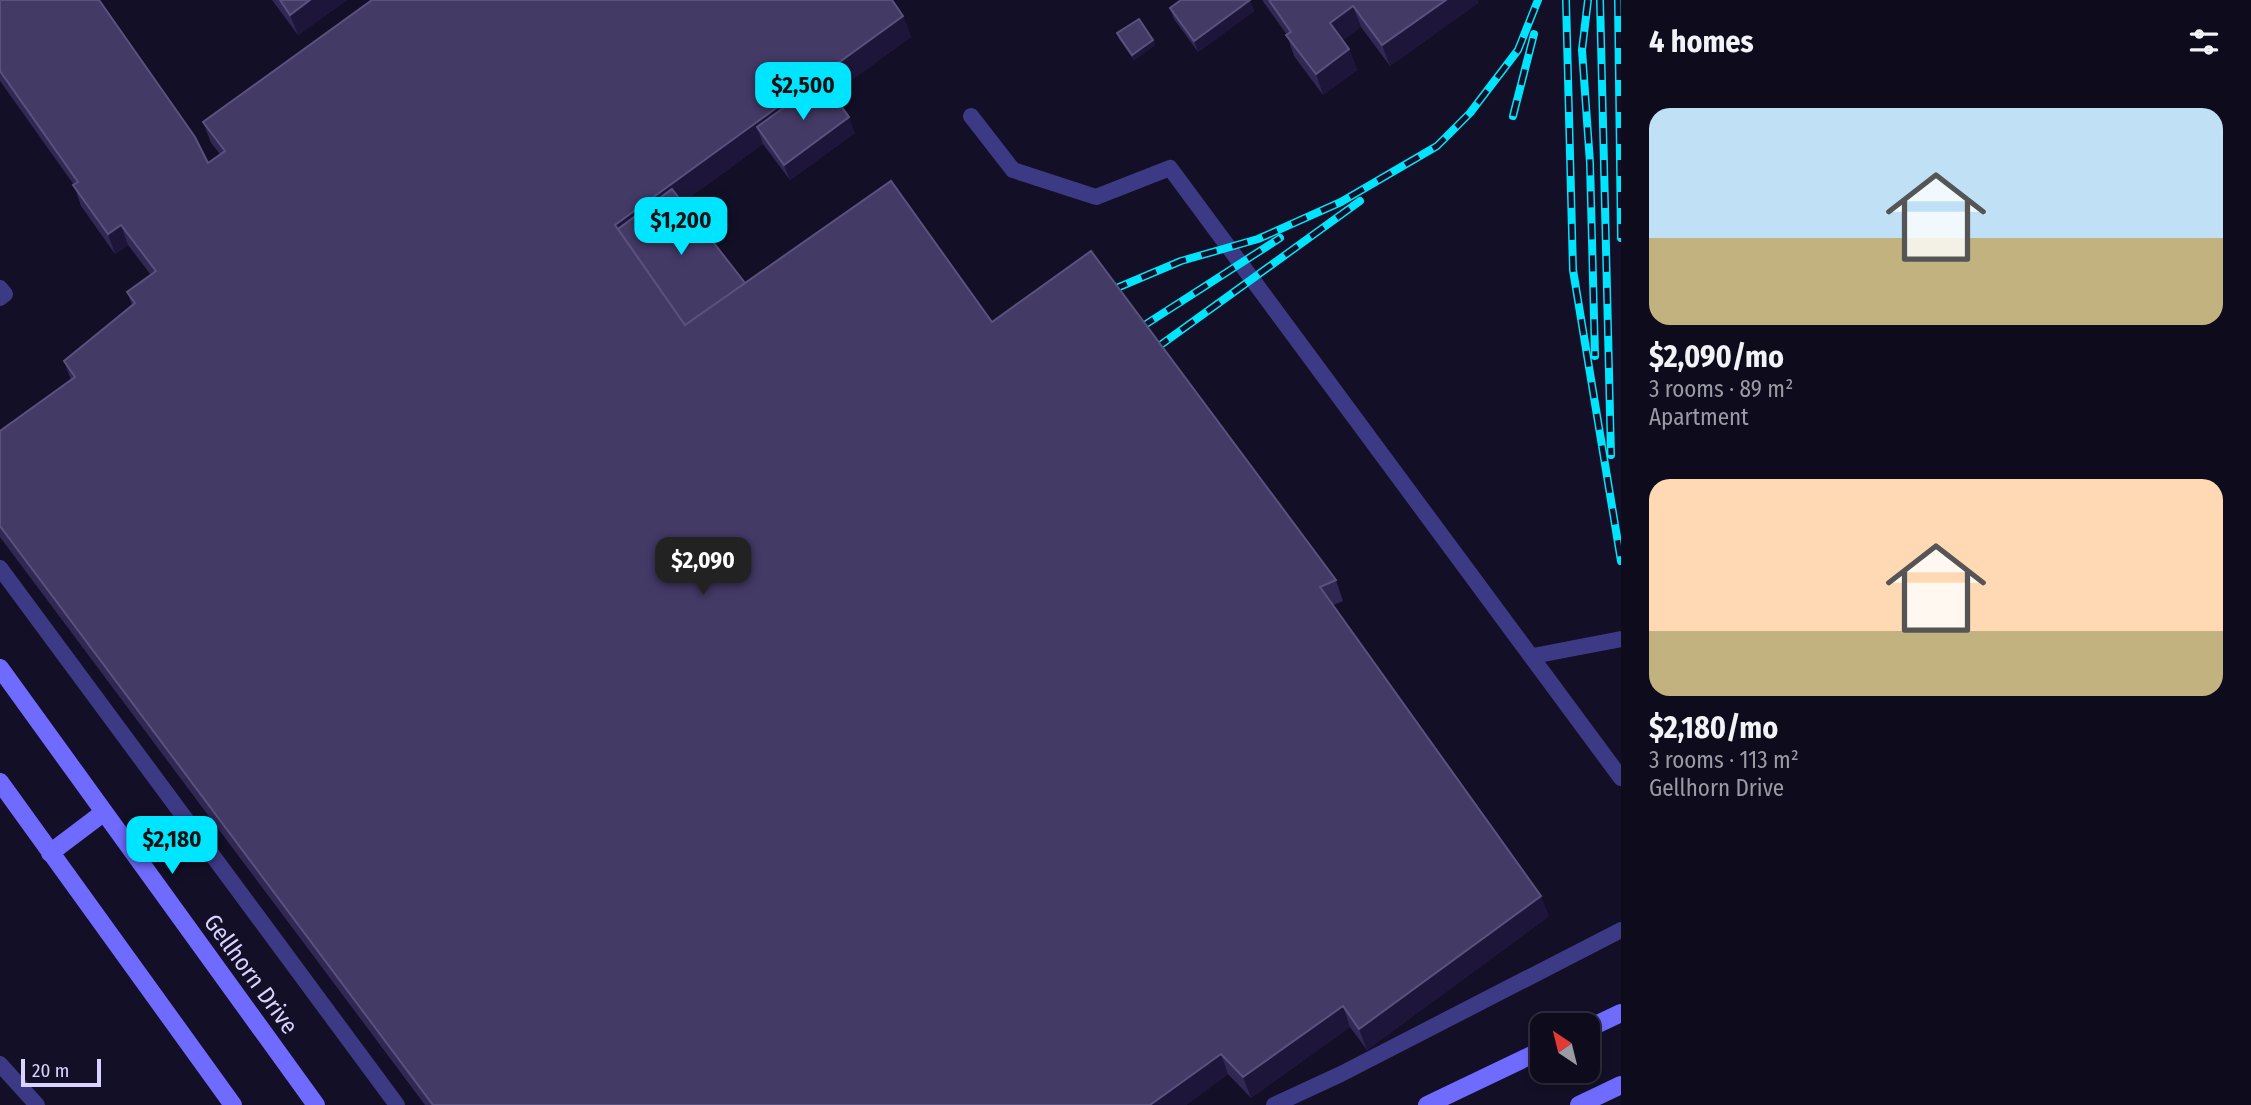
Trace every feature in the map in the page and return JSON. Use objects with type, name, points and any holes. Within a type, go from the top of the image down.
[{"type":"main road","name":"Gellhorn Drive","points":[[0,667],[316,1105]]},
{"type":"main road","points":[[0,782],[233,1105]]},
{"type":"main road","points":[[50,853],[103,813]]},
{"type":"main road","points":[[1600,1023],[1621,1013]]},
{"type":"main road","points":[[1427,1105],[1530,1056]]},
{"type":"main road","points":[[1579,1105],[1621,1085]]},
{"type":"lane","points":[[971,116],[1013,170],[1096,197],[1170,168],[1621,778]]},
{"type":"lane","points":[[0,288],[5,294],[0,298]]},
{"type":"lane","points":[[0,568],[397,1105]]},
{"type":"lane","points":[[1533,656],[1621,639]]},
{"type":"lane","points":[[1274,1105],[1341,1074],[1621,930]]},
{"type":"lane","points":[[0,1064],[37,1105]]},
{"type":"building","points":[[0,0],[99,0],[195,137],[208,163],[225,151],[203,122],[372,0],[892,0],[903,16],[615,225],[685,325],[891,181],[992,322],[1091,251],[1336,580],[1320,587],[1541,896],[1359,1029],[1343,1006],[1243,1077],[1221,1054],[1150,1105],[433,1105],[0,526],[0,431],[75,377],[64,361],[135,303],[127,292],[156,271],[121,225],[108,234],[73,185],[78,182],[0,71]]},
{"type":"building","points":[[280,0],[310,0],[290,15]]},
{"type":"building","points":[[1181,0],[1250,0],[1194,41],[1170,8]]},
{"type":"building","points":[[1269,0],[1446,0],[1382,45],[1353,6],[1330,23],[1349,49],[1316,74],[1286,35],[1291,32]]},
{"type":"building","points":[[1139,19],[1153,40],[1132,55],[1117,33]]},
{"type":"building","points":[[822,80],[849,117],[784,165],[757,127]]},
{"type":"building","points":[[672,189],[745,283],[685,325],[618,229]]},
{"type":"railway","points":[[1112,290],[1181,261],[1258,239],[1341,202],[1437,146],[1470,113],[1518,50],[1538,0]]},
{"type":"railway","points":[[1566,0],[1573,270],[1621,561]]},
{"type":"railway","points":[[1588,0],[1582,50],[1590,163],[1595,356]]},
{"type":"railway","points":[[1600,0],[1611,455]]},
{"type":"railway","points":[[1618,0],[1621,238]]},
{"type":"railway","points":[[1513,116],[1534,34]]},
{"type":"railway","points":[[1155,349],[1360,201]]},
{"type":"railway","points":[[1140,328],[1280,238]]}]
